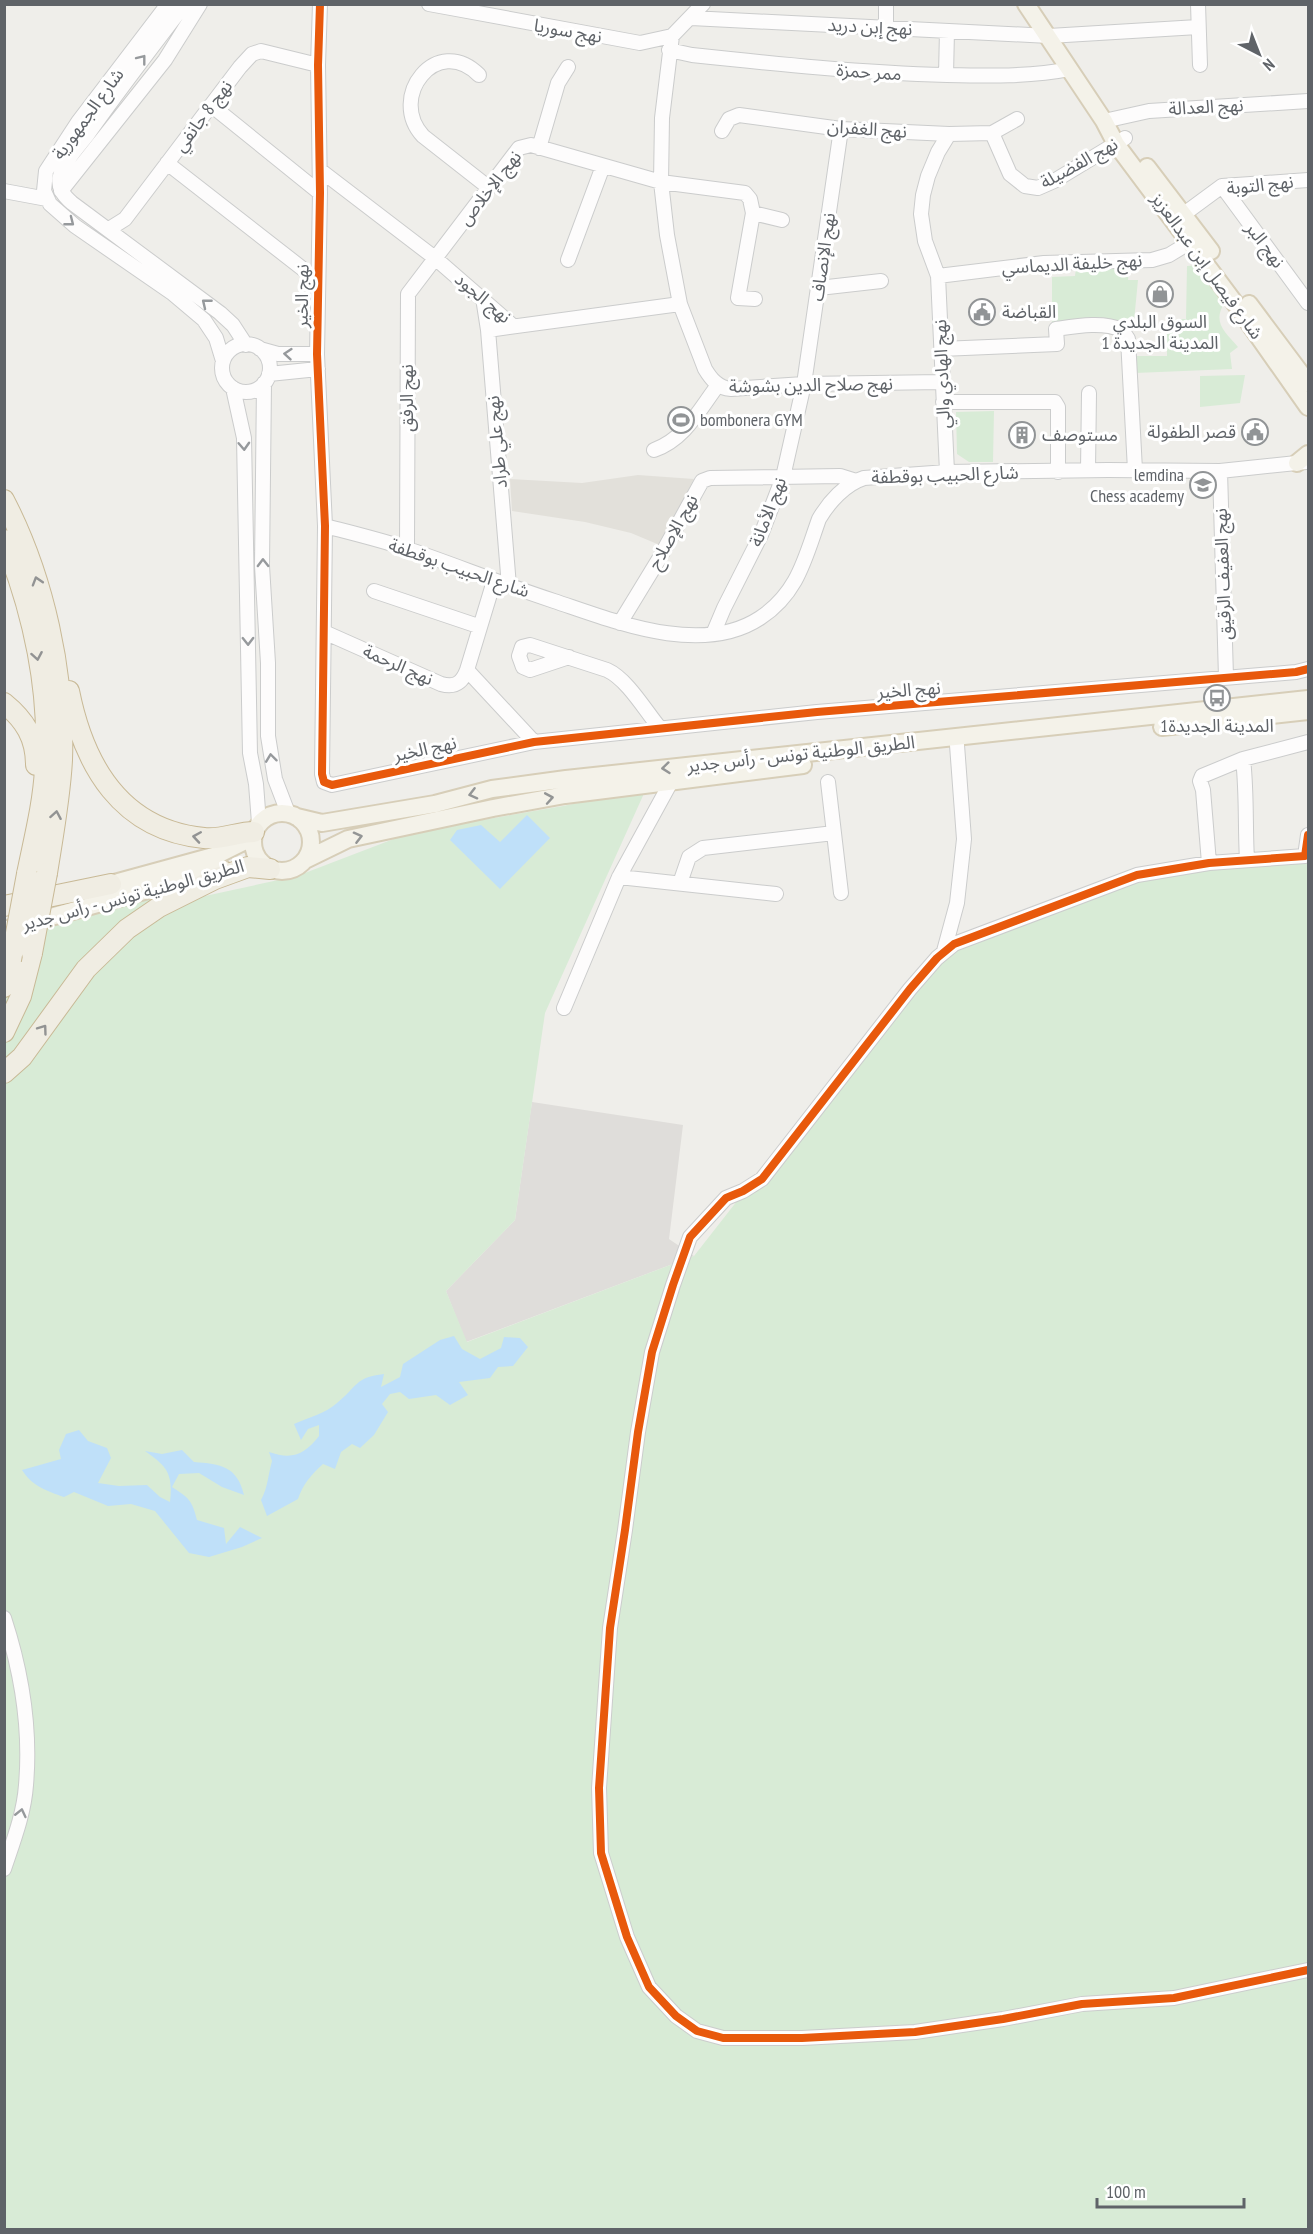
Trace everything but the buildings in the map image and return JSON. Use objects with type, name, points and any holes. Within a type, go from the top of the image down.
[{"type":"highway","points":[[4,500],[24,544],[61,660],[84,747],[101,778],[131,810],[149,822],[178,833],[217,838],[255,831]]},
{"type":"highway","points":[[4,540],[18,575],[36,650],[43,696],[46,768],[41,808],[4,987]]},
{"type":"highway","points":[[4,1032],[21,996],[32,953],[58,807],[62,744],[58,683],[45,610]]},
{"type":"highway","points":[[4,703],[22,719],[28,728],[36,758],[34,839]]},
{"type":"highway","points":[[4,1073],[22,1057],[92,963],[127,929],[159,907],[215,879],[248,867],[265,866]]},
{"type":"highway","points":[[4,906],[111,884]]},
{"type":"main road","name":"شارع فيصل إبن عبدالعزيز","points":[[1026,4],[1106,123],[1308,382]]},
{"type":"main road","name":"شارع فيصل إبن عبدالعزيز","points":[[1120,141],[1184,214],[1195,239],[1308,407]]},
{"type":"main road","name":"الطريق الوطنية تونس - رأس جدير","points":[[293,815],[322,823],[435,804],[492,789],[566,779],[1308,699]]},
{"type":"main road","name":"الطريق الوطنية تونس - رأس جدير","points":[[305,860],[348,839],[565,795],[957,745],[1308,711]]},
{"type":"main road","points":[[276,813],[293,815],[303,821],[310,833],[311,847],[305,860],[289,871],[265,866],[254,851],[255,831],[276,813]]},
{"type":"main road","name":"الطريق الوطنية تونس - رأس جدير","points":[[4,913],[217,855],[255,831]]},
{"type":"main road","name":"الطريق الوطنية تونس - رأس جدير","points":[[4,930],[246,862],[265,866]]},
{"type":"street","name":"شارع الجمهورية","points":[[47,199],[44,184],[46,171],[78,122],[168,4]]},
{"type":"street","points":[[185,4],[132,72],[63,170],[60,179],[62,191],[72,203],[220,314],[268,360],[262,566],[268,663],[268,736],[275,779],[293,815]]},
{"type":"street","points":[[62,191],[165,60],[200,4]]},
{"type":"street","name":"نهج الخير","points":[[320,4],[317,354],[325,526],[322,774],[326,784],[332,785],[534,742],[659,728],[1296,672],[1308,669]]},
{"type":"street","name":"نهج سوريا","points":[[429,4],[496,11],[628,42],[670,43]]},
{"type":"street","points":[[670,43],[703,4]]},
{"type":"street","points":[[886,4],[886,28]]},
{"type":"street","points":[[1198,4],[1200,65]]},
{"type":"street","name":"نهج إبن دريد","points":[[691,18],[1049,36],[1198,27]]},
{"type":"street","points":[[946,75],[947,31]]},
{"type":"street","name":"ممر حمزة","points":[[670,43],[692,55],[834,70],[946,75],[1023,75],[1070,69]]},
{"type":"street","name":"نهج صلاح الدين بشوشة","points":[[670,43],[662,118],[661,182],[667,235],[680,304],[705,369],[724,389],[738,390],[804,384],[942,382]]},
{"type":"street","name":"نهج 8 جانفي","points":[[109,229],[125,219],[240,67],[257,52],[268,52],[318,65]]},
{"type":"street","points":[[479,75],[471,66],[455,60],[441,62],[428,69],[412,90],[411,112],[417,130],[423,136],[488,187]]},
{"type":"street","points":[[538,148],[558,83],[568,67]]},
{"type":"street","name":"نهج العدالة","points":[[1106,123],[1149,111],[1308,101]]},
{"type":"street","points":[[212,105],[320,193]]},
{"type":"street","name":"نهج الغفران","points":[[722,131],[729,119],[739,115],[841,129],[949,134],[992,133],[1017,119]]},
{"type":"street","name":"نهج الإنصاف","points":[[804,384],[841,129]]},
{"type":"street","name":"نهج الفضيلة","points":[[992,133],[1010,174],[1020,184],[1032,188],[1044,186],[1120,141]]},
{"type":"street","name":"نهج الهادي والي","points":[[946,472],[938,276],[925,241],[922,206],[930,170],[949,134]]},
{"type":"street","name":"نهج الإخلاص","points":[[435,258],[519,148],[526,145],[661,182],[742,192],[750,199],[753,213]]},
{"type":"street","points":[[167,163],[317,280]]},
{"type":"street","points":[[567,260],[603,166]]},
{"type":"street","name":"نهج الجود","points":[[320,170],[435,258],[513,326],[680,304]]},
{"type":"street","name":"نهج التوبة","points":[[1184,214],[1222,186],[1308,180]]},
{"type":"street","name":"نهج البر","points":[[1222,186],[1308,303]]},
{"type":"street","points":[[4,191],[47,199],[57,212],[75,226],[190,308],[211,327],[223,361]]},
{"type":"street","points":[[755,299],[738,298],[753,213],[782,220]]},
{"type":"street","name":"نهج خليفة الديماسي","points":[[938,276],[1044,263],[1152,260],[1166,256],[1195,239]]},
{"type":"street","name":"نهج الرفق","points":[[407,548],[407,298],[413,285],[435,258]]},
{"type":"street","points":[[819,288],[881,281]]},
{"type":"street","name":"نهج علي طراد","points":[[483,298],[488,330],[509,586]]},
{"type":"street","points":[[488,330],[513,326]]},
{"type":"street","points":[[941,349],[1057,344],[1056,329],[1072,327],[1102,326],[1122,330],[1128,339],[1135,470]]},
{"type":"street","points":[[255,831],[256,784],[250,753],[244,438],[233,388],[225,379],[222,367],[226,356],[234,347],[253,347],[279,354],[317,354]]},
{"type":"street","points":[[233,388],[250,391],[266,378],[318,369]]},
{"type":"street","name":"نهج الأمانة","points":[[713,634],[767,522],[783,477],[804,384]]},
{"type":"street","points":[[654,450],[670,444],[679,436],[718,385]]},
{"type":"street","points":[[1088,470],[1089,393]]},
{"type":"street","points":[[943,402],[1054,402],[1058,407],[1058,472]]},
{"type":"street","name":"شارع الحبيب بوقطفة","points":[[325,526],[407,548],[494,581],[620,623],[672,633],[713,634],[747,626],[786,596],[798,576],[819,519],[834,499],[855,481],[871,477],[946,472],[1220,471],[1305,460]]},
{"type":"street","name":"نهج العفيف الرقيق","points":[[1220,471],[1226,677]]},
{"type":"street","name":"نهج الإصلاح","points":[[620,623],[702,481],[711,478],[840,476],[855,481]]},
{"type":"street","points":[[494,581],[478,626],[467,670],[534,742]]},
{"type":"street","points":[[374,591],[478,626]]},
{"type":"street","name":"نهج الرحمة","points":[[324,632],[441,684],[449,686],[457,684],[463,679],[467,670]]},
{"type":"street","points":[[569,657],[616,675],[659,728]]},
{"type":"street","points":[[1209,863],[1200,778],[1243,759],[1308,742]]},
{"type":"street","points":[[944,951],[957,903],[964,838],[957,745]]},
{"type":"street","points":[[1243,759],[1246,786],[1247,860]]},
{"type":"street","points":[[564,1008],[619,877],[671,782]]},
{"type":"street","points":[[828,782],[841,892]]},
{"type":"street","points":[[680,883],[689,857],[703,848],[834,832]]},
{"type":"street","points":[[1308,835],[1305,856],[1209,863],[1137,875],[961,941],[944,951],[910,989],[762,1179],[726,1198],[690,1237],[652,1352],[638,1432],[610,1628],[599,1788],[601,1854],[627,1937],[649,1987],[676,2016],[697,2031],[723,2038],[802,2038],[915,2032],[1082,2004],[1174,1998],[1308,1970]]},
{"type":"street","points":[[619,877],[776,894]]},
{"type":"street","points":[[4,1618],[21,1673],[27,1729],[26,1786],[22,1812],[4,1869]]},
{"type":"shaded area","points":[[638,475],[694,479],[662,546],[631,533],[585,522],[512,511],[510,479],[582,483]]},
{"type":"shaded area","points":[[532,1102],[683,1125],[669,1239],[694,1256],[466,1342],[446,1291],[515,1220]]},
{"type":"green space","points":[[1200,265],[1225,302],[1220,315],[1221,326],[1238,347],[1230,353],[1232,369],[1135,373],[1135,356],[1167,356],[1167,320],[1186,319],[1187,266]]},
{"type":"green space","points":[[1129,266],[1128,280],[1138,280],[1134,321],[1052,322],[1052,277],[1075,276],[1076,268]]},
{"type":"green space","points":[[1245,375],[1240,403],[1200,407],[1200,376]]},
{"type":"green space","points":[[994,411],[993,462],[969,462],[957,454],[956,412]]},
{"type":"green space","points":[[646,789],[545,1013],[515,1220],[446,1291],[467,1342],[694,1256],[932,952],[950,938],[1134,873],[1308,848],[1308,2229],[5,2230],[5,935],[186,885],[191,899],[297,876],[412,832]]},
{"type":"water","points":[[527,815],[550,838],[500,889],[450,840],[457,830],[481,825],[500,842]]},
{"type":"water","points":[[454,1336],[462,1349],[480,1359],[501,1348],[504,1337],[520,1338],[528,1347],[513,1366],[498,1367],[490,1378],[459,1382],[468,1395],[450,1405],[436,1395],[409,1399],[400,1392],[390,1394],[382,1404],[388,1412],[374,1435],[360,1448],[352,1444],[341,1452],[335,1469],[323,1464],[308,1480],[298,1499],[267,1516],[261,1500],[267,1486],[272,1461],[269,1452],[284,1456],[297,1454],[308,1448],[319,1436],[319,1425],[308,1429],[301,1440],[294,1424],[333,1407],[362,1380],[384,1374],[381,1387],[400,1377],[403,1364],[440,1340]]},
{"type":"water","points":[[79,1430],[88,1441],[107,1448],[111,1458],[98,1483],[119,1486],[147,1485],[160,1497],[170,1502],[171,1484],[167,1472],[145,1451],[162,1454],[182,1450],[194,1462],[227,1468],[237,1478],[244,1495],[222,1487],[199,1473],[179,1474],[172,1487],[189,1500],[197,1520],[224,1528],[226,1544],[240,1527],[262,1538],[209,1557],[189,1553],[155,1511],[131,1504],[108,1506],[74,1492],[64,1497],[40,1487],[26,1476],[22,1470],[61,1459],[59,1450],[66,1434]]},
{"type":"cycle path","points":[[320,4],[317,354],[325,526],[322,774],[324,782],[332,785],[534,742],[817,712],[1296,672],[1308,669]]},
{"type":"cycle path","points":[[1308,835],[1305,856],[1209,863],[1137,875],[954,944],[937,958],[910,989],[762,1179],[726,1198],[690,1237],[652,1352],[638,1432],[610,1628],[599,1788],[601,1853],[627,1937],[649,1987],[676,2016],[697,2031],[723,2038],[802,2038],[915,2032],[1082,2004],[1174,1998],[1308,1970]]},
{"type":"place","name":"السوق البلدي المدينة الجديدة 1","points":[[1160,294]]},
{"type":"place","name":"القباضة","points":[[982,312]]},
{"type":"place","name":"bombonera GYM","points":[[681,420]]},
{"type":"place","name":"قصر الطفولة","points":[[1255,432]]},
{"type":"place","name":"مستوصف","points":[[1022,435]]},
{"type":"place","name":"lemdina Chess academy","points":[[1203,485]]},
{"type":"place","name":"المدينة الجديدة1","points":[[1217,698]]}]
